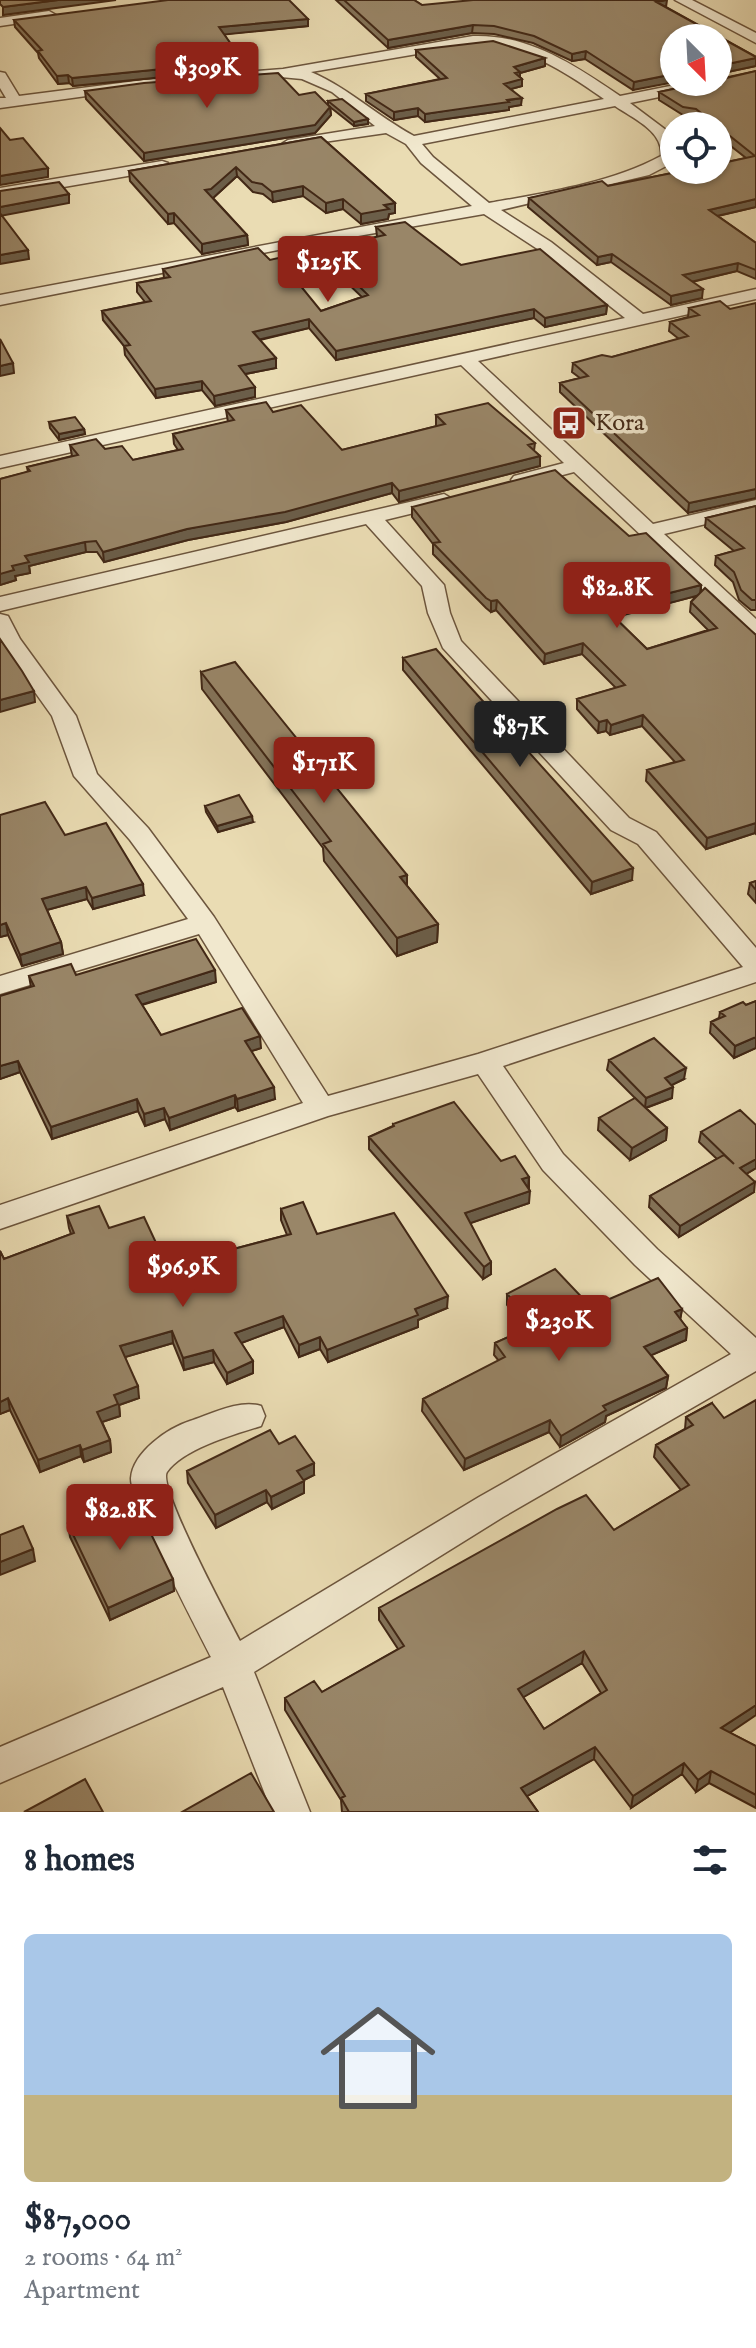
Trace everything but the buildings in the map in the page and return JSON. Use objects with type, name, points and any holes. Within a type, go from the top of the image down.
[{"type":"street","points":[[682,0],[756,39]]},
{"type":"street","points":[[0,22],[58,14]]},
{"type":"street","points":[[0,76],[8,102],[144,84],[287,72],[466,41],[492,40],[535,52],[617,101],[670,142],[669,158],[643,172],[606,183],[0,300]]},
{"type":"street","points":[[287,72],[329,84],[388,128],[412,141],[451,181],[545,246],[638,319]]},
{"type":"street","points":[[412,141],[660,92]]},
{"type":"street","points":[[279,146],[388,128]]},
{"type":"street","points":[[0,193],[185,162]]},
{"type":"street","points":[[0,462],[756,294]]},
{"type":"street","points":[[466,360],[756,631]]},
{"type":"street","points":[[505,484],[578,465]]},
{"type":"street","points":[[0,604],[460,495]]},
{"type":"street","points":[[649,531],[756,506]]},
{"type":"street","points":[[372,518],[433,585],[439,613],[451,643],[620,824],[647,838],[756,965]]},
{"type":"street","points":[[0,621],[9,640],[64,716],[86,776],[139,834],[205,923],[321,1108]]},
{"type":"street","points":[[0,985],[205,923]]},
{"type":"street","points":[[0,1217],[321,1108],[485,1062],[756,972]]},
{"type":"street","points":[[0,1765],[233,1665],[491,1507],[756,1356],[646,1257],[553,1162],[485,1062]]},
{"type":"street","points":[[249,1416],[195,1433],[153,1463],[148,1479],[157,1509],[233,1665],[291,1812]]},
{"type":"place","name":"Kora","points":[[569,423]]}]
